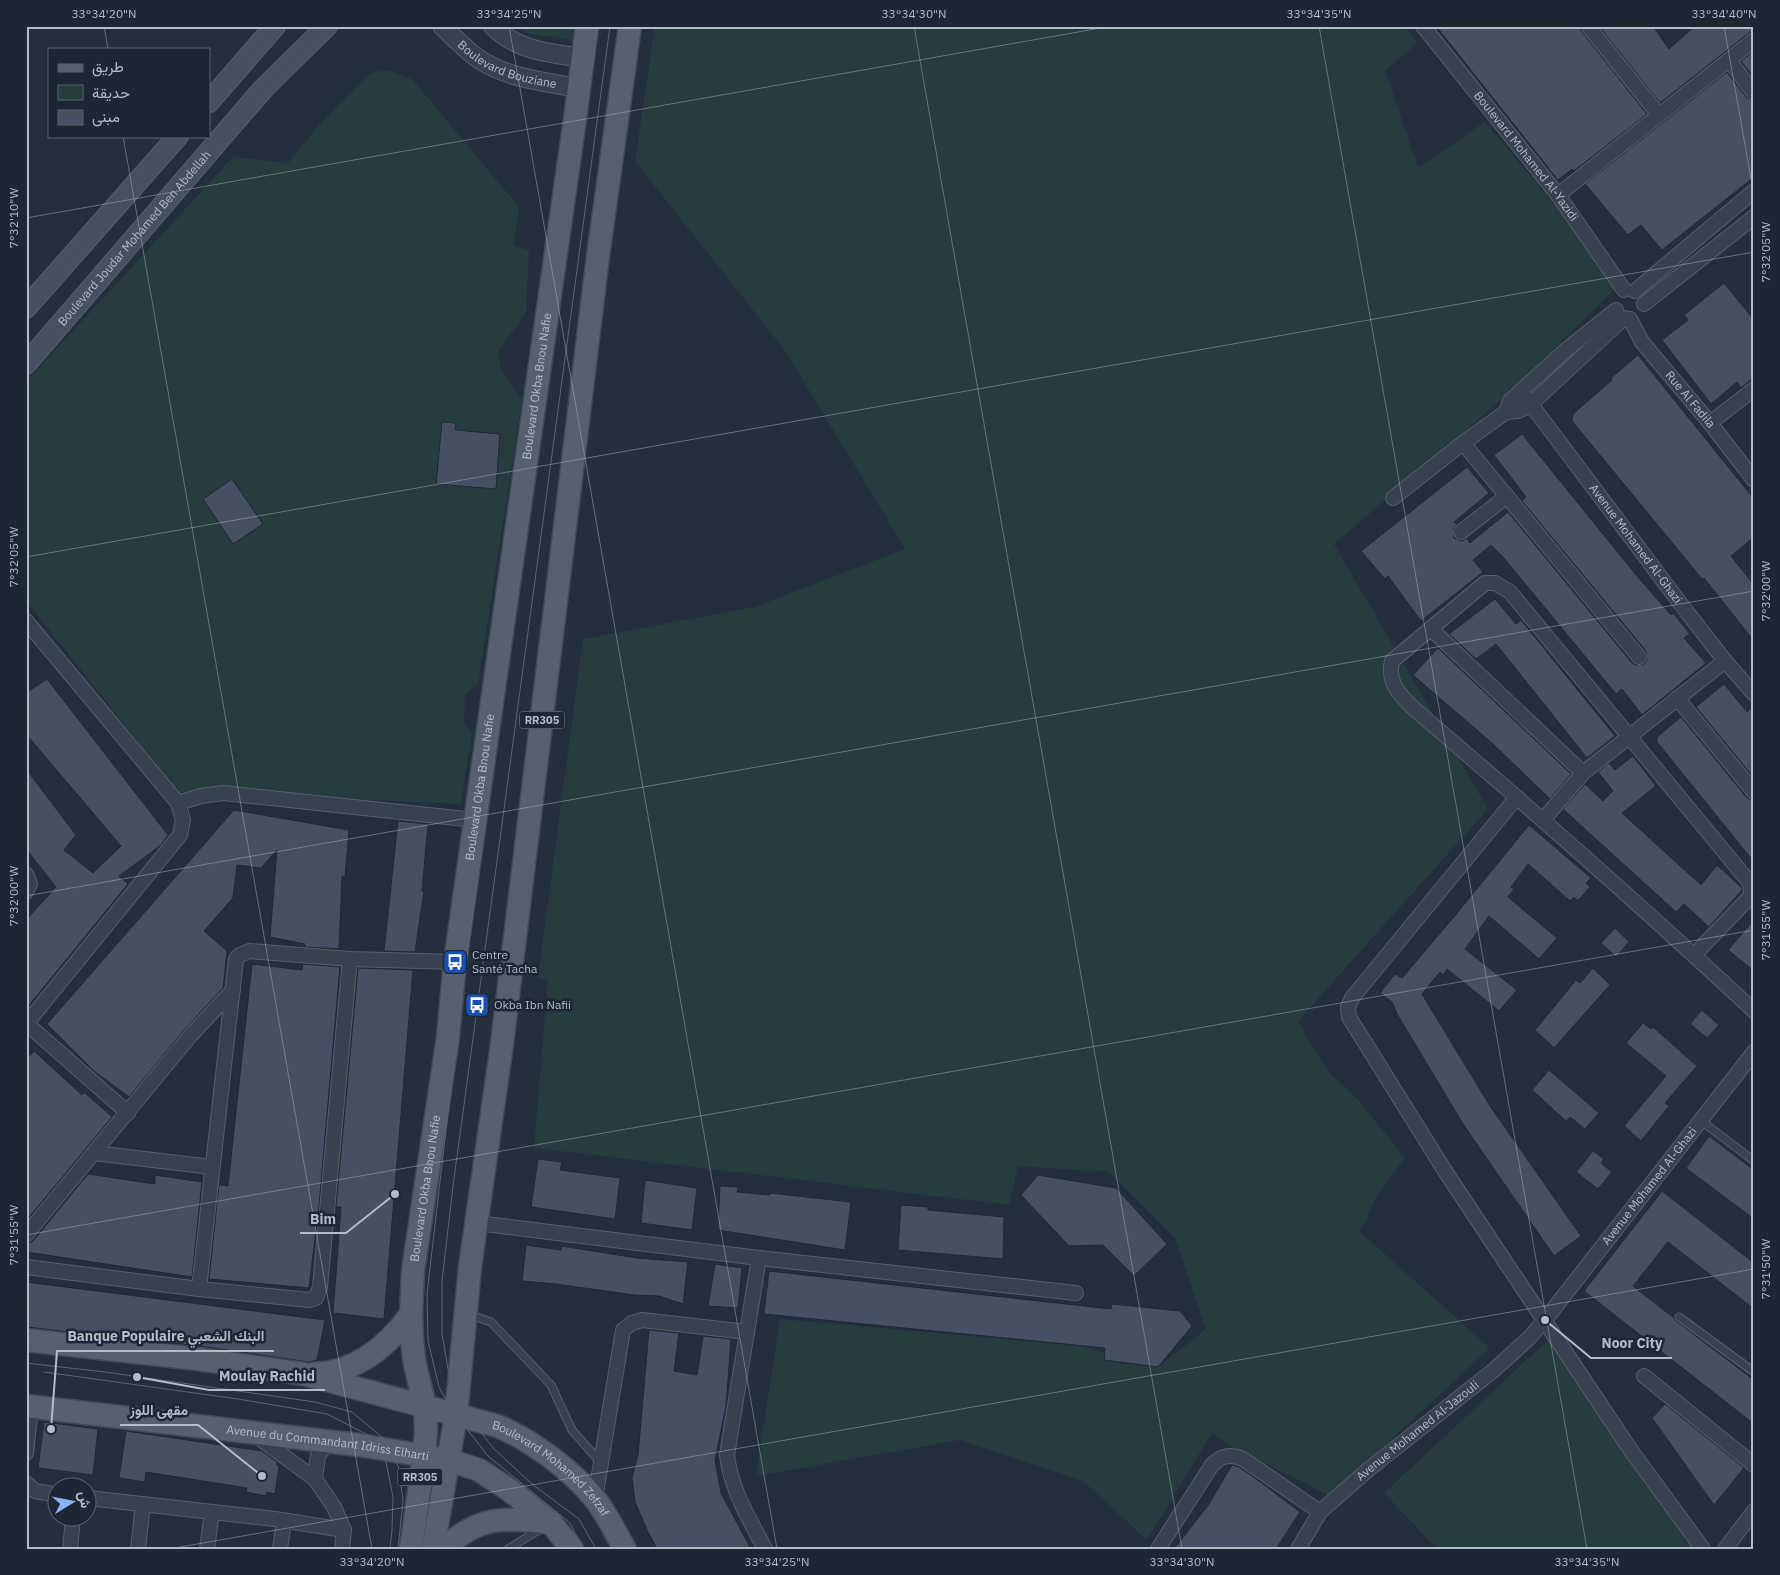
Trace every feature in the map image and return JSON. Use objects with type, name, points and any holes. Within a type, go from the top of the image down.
[{"type":"main road","points":[[210,101],[276,26]]},
{"type":"main road","name":"Boulevard Joudar Mohamed Ben Abdellah","points":[[26,364],[264,88],[327,26]]},
{"type":"main road","name":"Boulevard Okba Bnou Nafie","points":[[411,1549],[424,1456],[425,1406],[415,1364],[412,1341],[413,1271],[448,1037],[455,962],[587,26]]},
{"type":"main road","name":"RR305","points":[[433,1549],[456,1415],[470,1267],[511,970],[597,266],[630,26]]},
{"type":"main road","points":[[26,308],[176,138]]},
{"type":"main road","points":[[304,1374],[323,1374],[364,1360],[383,1347],[398,1332],[411,1314]]},
{"type":"main road","points":[[26,1340],[198,1359],[304,1374],[456,1415]]},
{"type":"main road","points":[[460,1369],[466,1392],[472,1402],[479,1412],[498,1426]]},
{"type":"main road","name":"Avenue du Commandant Idriss Elharti","points":[[28,1406],[329,1442],[449,1460]]},
{"type":"main road","name":"Boulevard Mohamed Zefzaf","points":[[456,1415],[498,1426],[517,1434],[565,1469],[595,1499],[625,1549]]},
{"type":"main road","points":[[449,1460],[479,1470],[508,1488],[551,1523],[572,1549]]},
{"type":"main road","points":[[445,1549],[460,1534],[480,1525],[502,1519],[524,1519],[551,1523]]},
{"type":"street","name":"Boulevard Bouziane","points":[[442,26],[466,48],[490,66],[519,76],[579,88]]},
{"type":"street","name":"Boulevard Bouziane","points":[[492,26],[515,43],[533,50],[582,58]]},
{"type":"street","name":"Boulevard Mohamed Al-Yazidi","points":[[1423,26],[1630,290]]},
{"type":"street","points":[[1588,26],[1659,115]]},
{"type":"street","points":[[1558,196],[1754,40]]},
{"type":"street","points":[[1729,60],[1754,93]]},
{"type":"street","points":[[1623,316],[1616,298],[1630,290],[1754,191]]},
{"type":"street","points":[[1644,304],[1754,217]]},
{"type":"street","points":[[1506,412],[1510,401],[1566,350],[1623,316],[1638,316],[1643,310],[1642,297],[1630,290]]},
{"type":"street","points":[[1393,498],[1506,412],[1518,411],[1530,405],[1623,316]]},
{"type":"street","name":"Rue Al Fadila","points":[[1623,316],[1754,480]]},
{"type":"street","points":[[1710,423],[1754,389]]},
{"type":"street","name":"Avenue Mohamed Al-Ghazi","points":[[1521,391],[1725,661],[1754,694]]},
{"type":"street","points":[[1463,443],[1639,657]]},
{"type":"street","points":[[1461,532],[1506,496]]},
{"type":"street","points":[[1694,955],[1749,898],[1751,894],[1750,883],[1510,592],[1502,586],[1491,582],[1485,583],[1392,660],[1391,678],[1401,695],[1413,708],[1517,797],[1694,955],[1754,1011]]},
{"type":"street","points":[[26,621],[178,803],[183,820],[180,835],[26,1024],[128,1112]]},
{"type":"street","points":[[1431,629],[1582,773]]},
{"type":"street","points":[[1543,820],[1582,773],[1725,661]]},
{"type":"street","points":[[1677,698],[1754,792]]},
{"type":"street","points":[[178,803],[202,796],[224,793],[475,820]]},
{"type":"street","points":[[1517,797],[1352,998],[1348,1007],[1349,1017],[1445,1171],[1632,1452],[1703,1549]]},
{"type":"street","points":[[26,874],[30,884],[26,892]]},
{"type":"street","points":[[199,1289],[236,959],[249,950],[350,959],[455,962]]},
{"type":"street","points":[[26,1268],[199,1289],[310,1300],[316,1298],[321,1277],[350,959]]},
{"type":"street","points":[[26,1235],[190,1036],[233,990]]},
{"type":"street","name":"Avenue Mohamed Al-Ghazi","points":[[1545,1320],[1754,1052]]},
{"type":"street","points":[[94,1153],[212,1167]]},
{"type":"street","points":[[477,1223],[760,1258],[1076,1292]]},
{"type":"street","points":[[760,1258],[727,1455],[734,1489],[765,1549]]},
{"type":"street","points":[[595,1499],[623,1330],[632,1323],[642,1320],[747,1332]]},
{"type":"street","name":"Avenue Mohamed Al-Jazouli","points":[[1298,1549],[1320,1512],[1376,1463],[1494,1370],[1528,1339],[1545,1320]]},
{"type":"street","points":[[1644,1376],[1754,1466]]},
{"type":"street","points":[[26,1453],[28,1406]]},
{"type":"street","points":[[253,1433],[315,1479],[334,1507],[344,1530],[342,1549]]},
{"type":"street","points":[[315,1479],[318,1455],[329,1442]]},
{"type":"street","points":[[1158,1549],[1212,1465],[1220,1458],[1234,1456],[1243,1459],[1320,1512]]},
{"type":"street","points":[[27,1486],[35,1491],[48,1493]]},
{"type":"street","points":[[98,1499],[344,1530]]},
{"type":"street","points":[[138,1549],[144,1504]]},
{"type":"street","points":[[1725,1549],[1754,1511]]},
{"type":"street","points":[[207,1549],[212,1512]]},
{"type":"street","points":[[280,1549],[284,1521]]},
{"type":"street","points":[[70,1549],[72,1528]]},
{"type":"lane","points":[[1700,1120],[1754,1162]]},
{"type":"lane","points":[[465,1314],[491,1322],[552,1385],[572,1430],[601,1463]]},
{"type":"lane","points":[[1679,1317],[1754,1372]]},
{"type":"lane","points":[[508,1549],[551,1523]]},
{"type":"green space","points":[[519,26],[579,26],[577,41],[525,33]]},
{"type":"green space","points":[[655,26],[1404,26],[1418,43],[1385,70],[1418,168],[1485,122],[1621,283],[1506,396],[1334,544],[1488,809],[1298,1021],[1326,1069],[1359,1101],[1405,1158],[1377,1195],[1360,1232],[1490,1348],[1330,1496],[1236,1449],[1212,1433],[1147,1540],[1083,1481],[959,1440],[756,1476],[780,1319],[1082,1346],[1158,1367],[1206,1329],[1176,1239],[1109,1172],[1018,1166],[1009,1205],[534,1148],[548,980],[538,978],[583,639],[755,607],[905,549],[786,352],[635,161]]},
{"type":"green space","points":[[388,70],[413,80],[519,207],[514,246],[529,250],[526,312],[499,351],[501,370],[522,399],[478,684],[465,695],[464,723],[472,732],[461,804],[178,792],[26,601],[26,382],[233,157],[288,163],[320,124],[370,73]]},
{"type":"green space","points":[[1549,1339],[1700,1549],[1437,1549],[1384,1493]]},
{"type":"building","points":[[1436,26],[1579,26],[1647,114],[1574,171],[1572,169],[1558,180]]},
{"type":"building","points":[[1599,26],[1653,26],[1669,49],[1695,26],[1754,26],[1754,31],[1660,103]]},
{"type":"building","points":[[1754,51],[1754,78],[1741,61]]},
{"type":"building","points":[[1727,72],[1747,98],[1754,102],[1754,177],[1662,250],[1641,225],[1628,235],[1585,184]]},
{"type":"building","points":[[1724,283],[1754,320],[1754,377],[1741,388],[1737,382],[1711,404],[1662,340],[1688,320],[1684,315]]},
{"type":"building","points":[[1638,355],[1754,499],[1754,537],[1731,556],[1754,585],[1754,641],[1704,578],[1702,579],[1572,421],[1573,414]]},
{"type":"building","points":[[442,422],[456,423],[455,430],[500,434],[496,489],[436,484]]},
{"type":"building","points":[[1522,434],[1637,576],[1671,615],[1673,613],[1690,634],[1684,638],[1706,663],[1642,715],[1622,689],[1616,694],[1491,545],[1473,560],[1483,572],[1421,621],[1388,576],[1385,579],[1361,551],[1467,467],[1489,493],[1454,522],[1457,524],[1453,529],[1454,538],[1462,541],[1467,538],[1470,543],[1508,512],[1632,663],[1636,665],[1644,664],[1647,660],[1646,651],[1522,501],[1526,497],[1494,455]]},
{"type":"building","points":[[232,479],[263,524],[233,544],[203,499]]},
{"type":"building","points":[[1495,599],[1516,624],[1521,620],[1615,736],[1587,758],[1496,644],[1476,659],[1449,634]]},
{"type":"building","points":[[1438,648],[1571,774],[1550,799],[1493,744],[1413,675]]},
{"type":"building","points":[[47,679],[168,835],[161,845],[119,876],[128,884],[26,1009],[26,920],[56,887],[26,849],[26,769],[76,835],[64,850],[93,873],[121,846],[26,734],[26,693]]},
{"type":"building","points":[[1724,684],[1747,712],[1754,705],[1754,778],[1696,707]]},
{"type":"building","points":[[1681,717],[1747,798],[1754,801],[1754,862],[1657,742],[1657,737]]},
{"type":"building","points":[[1633,756],[1656,786],[1622,813],[1701,885],[1717,865],[1742,888],[1709,927],[1684,904],[1676,912],[1563,809],[1585,784],[1603,801],[1613,791],[1598,772],[1609,763],[1615,770]]},
{"type":"building","points":[[234,810],[349,830],[345,877],[342,876],[339,949],[305,947],[305,944],[270,937],[277,850],[261,868],[237,865],[233,898],[204,931],[227,951],[223,988],[184,1030],[129,1097],[94,1071],[47,1024]]},
{"type":"building","points":[[398,821],[428,824],[422,891],[424,891],[415,952],[384,951]]},
{"type":"building","points":[[1529,825],[1591,878],[1586,883],[1590,887],[1578,901],[1574,897],[1570,901],[1528,864],[1511,887],[1514,889],[1508,897],[1557,938],[1539,959],[1489,916],[1465,949],[1517,990],[1499,1011],[1447,969],[1443,975],[1440,972],[1422,994],[1490,1106],[1581,1236],[1554,1256],[1463,1124],[1397,1014],[1392,1002],[1380,993],[1395,974],[1402,978]]},
{"type":"building","points":[[1754,920],[1754,971],[1728,950]]},
{"type":"building","points":[[1615,928],[1629,942],[1616,957],[1601,943]]},
{"type":"building","points":[[252,964],[302,970],[303,964],[340,967],[319,1205],[309,1288],[209,1279],[219,1185],[228,1186]]},
{"type":"building","points":[[358,968],[413,970],[384,1319],[333,1313],[341,1207],[336,1207]]},
{"type":"building","points":[[1593,968],[1610,985],[1554,1048],[1535,1030],[1576,980],[1580,983]]},
{"type":"building","points":[[1702,1010],[1719,1025],[1707,1038],[1690,1024]]},
{"type":"building","points":[[1643,1023],[1651,1029],[1653,1027],[1697,1066],[1665,1103],[1669,1106],[1641,1141],[1624,1126],[1666,1076],[1626,1043]]},
{"type":"building","points":[[34,1051],[82,1095],[84,1092],[112,1117],[26,1221],[26,1060]]},
{"type":"building","points":[[1549,1070],[1599,1113],[1585,1129],[1570,1117],[1566,1121],[1532,1090]]},
{"type":"building","points":[[1709,1136],[1754,1170],[1754,1219],[1686,1168]]},
{"type":"building","points":[[1593,1151],[1604,1159],[1601,1163],[1612,1172],[1598,1189],[1576,1172]]},
{"type":"building","points":[[538,1159],[562,1162],[560,1170],[620,1178],[615,1219],[531,1207]]},
{"type":"building","points":[[88,1174],[155,1184],[155,1175],[202,1182],[192,1277],[26,1252],[26,1244],[33,1241]]},
{"type":"building","points":[[1038,1175],[1116,1188],[1167,1244],[1134,1276],[1103,1245],[1069,1246],[1021,1195]]},
{"type":"building","points":[[645,1180],[697,1188],[692,1230],[641,1223]]},
{"type":"building","points":[[720,1186],[738,1187],[737,1192],[770,1195],[770,1193],[851,1202],[845,1250],[718,1230]]},
{"type":"building","points":[[1662,1191],[1754,1263],[1754,1309],[1668,1242],[1633,1286],[1754,1380],[1754,1424],[1584,1291]]},
{"type":"building","points":[[901,1205],[928,1207],[928,1210],[1004,1217],[1003,1259],[898,1250]]},
{"type":"building","points":[[526,1245],[561,1250],[561,1246],[637,1258],[688,1262],[683,1304],[659,1296],[634,1295],[522,1281]]},
{"type":"building","points":[[715,1264],[742,1268],[738,1308],[708,1306]]},
{"type":"building","points":[[769,1271],[1111,1309],[1112,1304],[1180,1311],[1192,1326],[1158,1367],[1104,1360],[1105,1348],[764,1314]]},
{"type":"building","points":[[26,1282],[325,1320],[317,1360],[309,1362],[199,1346],[26,1327]]},
{"type":"building","points":[[649,1330],[679,1333],[674,1371],[697,1375],[703,1336],[731,1339],[726,1406],[715,1460],[721,1493],[751,1549],[657,1549],[648,1532],[635,1502],[632,1478],[638,1455]]},
{"type":"building","points":[[1665,1404],[1744,1468],[1714,1505],[1652,1418]]},
{"type":"building","points":[[44,1422],[98,1429],[93,1475],[38,1468]]},
{"type":"building","points":[[126,1431],[262,1451],[277,1462],[279,1466],[275,1494],[267,1492],[266,1496],[246,1492],[247,1488],[146,1472],[145,1482],[119,1478]]},
{"type":"building","points":[[1232,1465],[1239,1467],[1300,1512],[1276,1549],[1174,1549],[1209,1504]]},
{"type":"tram line","points":[[583,1549],[570,1523],[488,1456],[456,1415],[444,1396],[439,1387],[428,1341],[427,1294],[461,1000],[598,26]]},
{"type":"tram line","points":[[596,1549],[579,1519],[532,1484],[494,1449],[470,1418],[454,1392],[442,1334],[442,1281],[453,1186],[610,26]]},
{"type":"tram line","points":[[26,1363],[105,1372],[315,1402],[352,1412],[383,1438],[398,1466],[403,1500],[398,1549]]},
{"type":"tram line","points":[[44,1372],[238,1399],[327,1414],[368,1435],[386,1462],[393,1497],[390,1549]]},
{"type":"place","name":"Centre Santé Tacha","points":[[455,962]]},
{"type":"place","name":"Okba Ibn Nafii","points":[[477,1005]]},
{"type":"place","name":"Bim","points":[[395,1194]]},
{"type":"place","name":"Noor City","points":[[1545,1320]]},
{"type":"place","name":"Moulay Rachid","points":[[137,1377]]},
{"type":"place","name":"Banque Populaire البنك الشعبي","points":[[51,1429]]},
{"type":"place","name":"مقهى اللوز","points":[[262,1476]]}]
